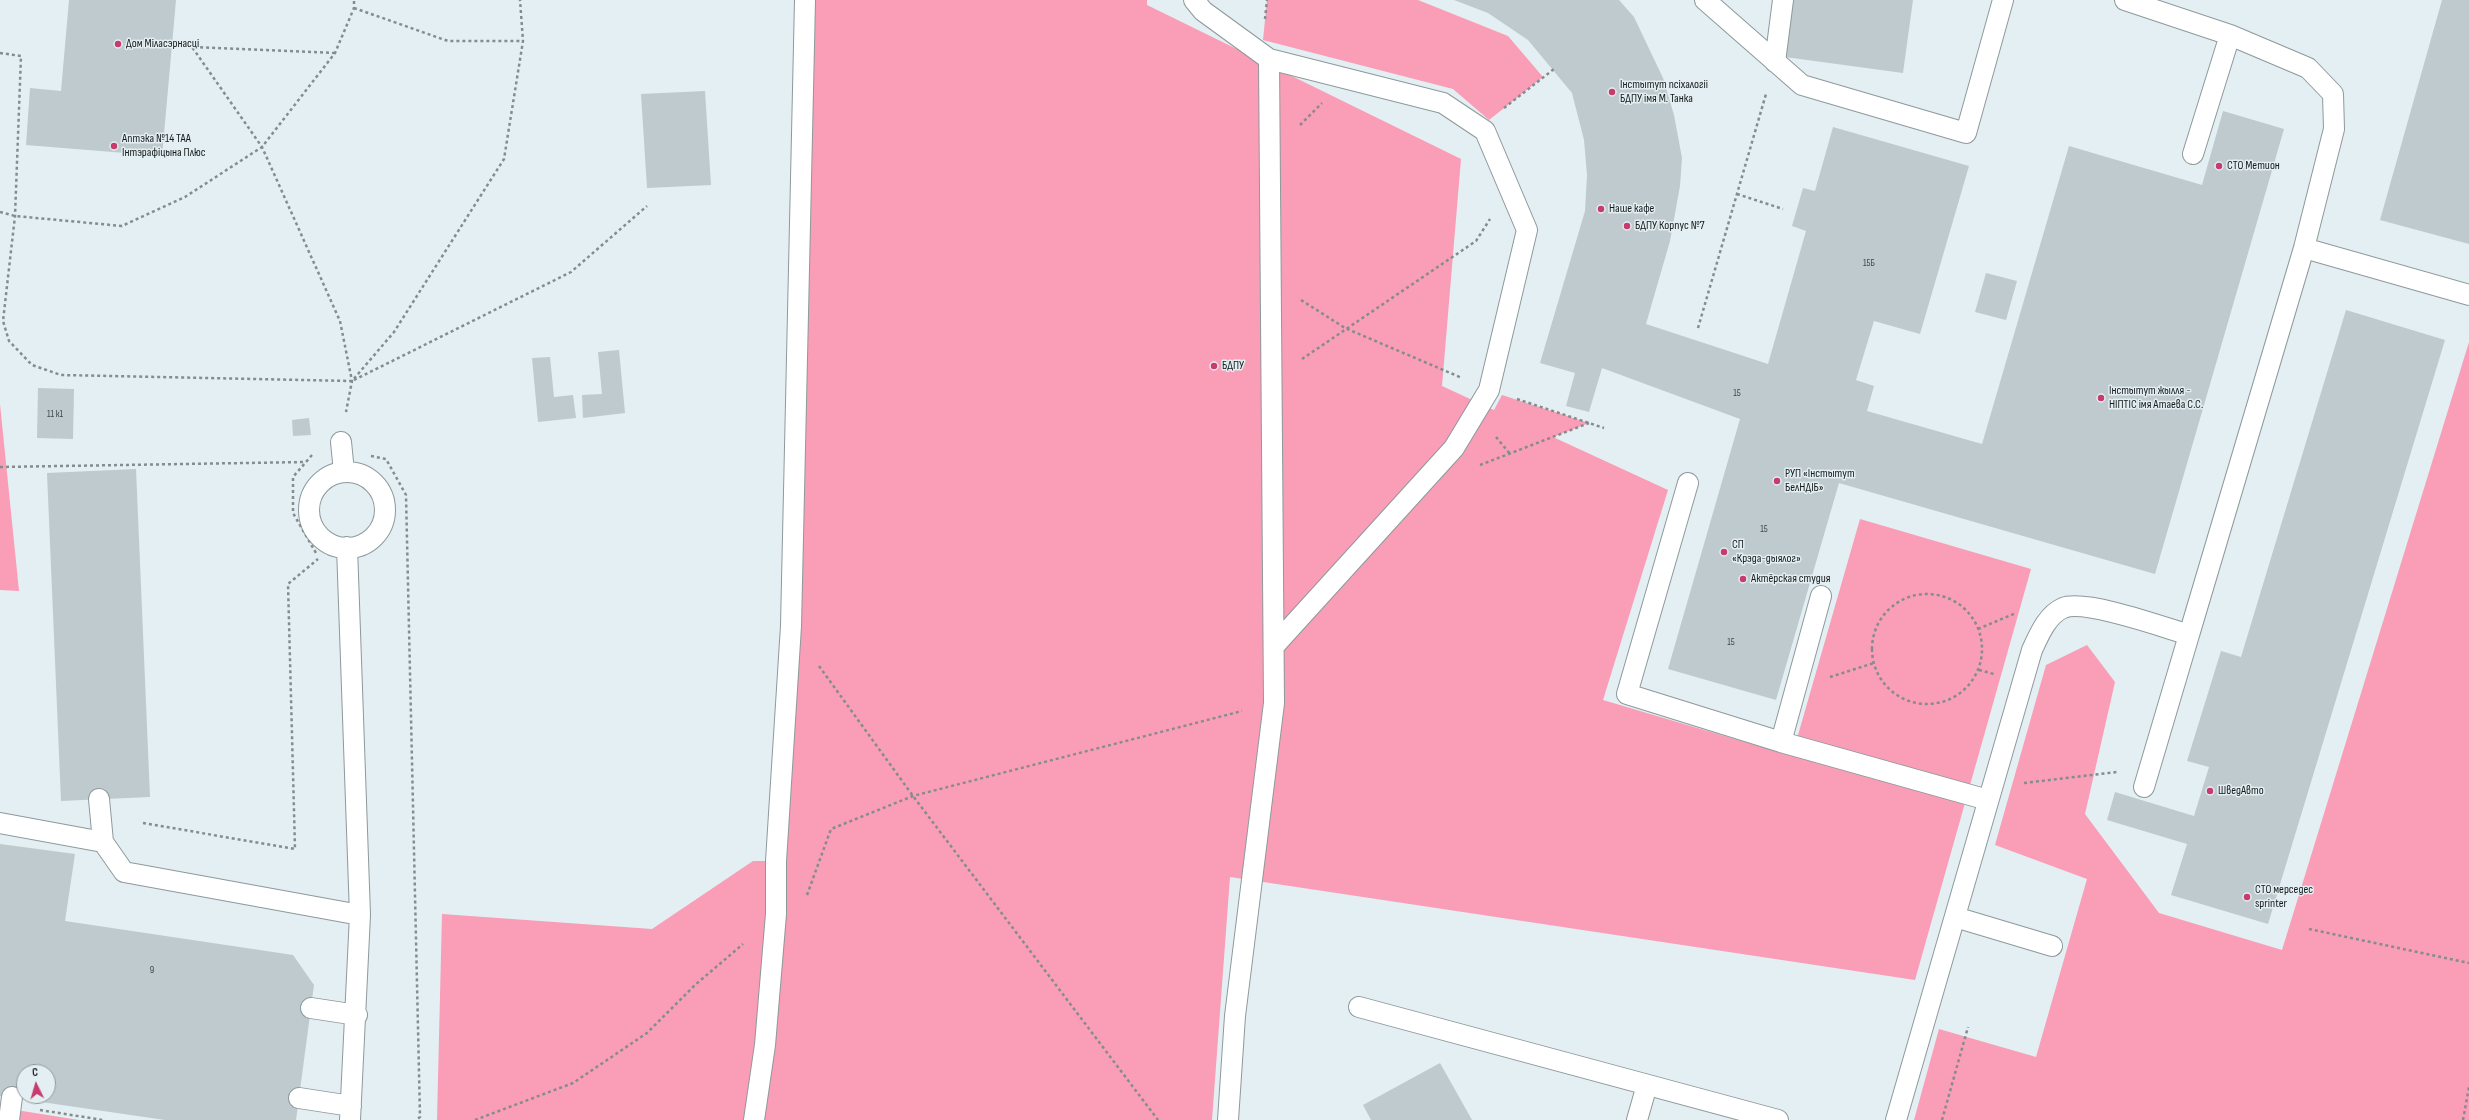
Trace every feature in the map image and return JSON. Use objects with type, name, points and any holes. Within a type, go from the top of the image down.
[{"type":"lane","points":[[754,1120],[765,1045],[776,914],[776,861],[791,626],[805,0]]},
{"type":"lane","points":[[1194,0],[1203,11],[1269,59],[1443,103],[1485,131],[1527,230],[1489,390],[1454,448],[1274,646]]},
{"type":"lane","points":[[1705,0],[1802,86],[1966,133],[2003,0]]},
{"type":"lane","points":[[1775,62],[1783,0]]},
{"type":"lane","points":[[2125,0],[2230,35],[2308,68],[2333,94],[2334,129],[2304,248],[2144,787]]},
{"type":"lane","points":[[2193,154],[2230,35]]},
{"type":"lane","points":[[1228,1120],[1235,1016],[1274,703],[1269,59]]},
{"type":"lane","points":[[2304,248],[2469,295]]},
{"type":"lane","points":[[341,442],[344,472]]},
{"type":"lane","points":[[344,472],[361,474],[372,481],[380,490],[384,501],[385,513],[383,525],[376,535],[367,543],[356,548],[330,545],[319,536],[312,526],[309,513],[310,499],[316,488],[325,478],[344,472]]},
{"type":"lane","points":[[1688,483],[1627,694],[1781,742],[1990,793]]},
{"type":"lane","points":[[299,1098],[351,1113],[357,1015],[360,915],[347,547]]},
{"type":"lane","points":[[1781,742],[1821,596]]},
{"type":"lane","points":[[1896,1120],[2032,650],[2044,624],[2063,608],[2086,606],[2189,635]]},
{"type":"lane","points":[[99,800],[103,842],[124,872],[360,915]]},
{"type":"lane","points":[[0,823],[103,842]]},
{"type":"lane","points":[[1955,917],[2052,946]]},
{"type":"lane","points":[[1359,1007],[1778,1120]]},
{"type":"lane","points":[[310,1008],[357,1015]]},
{"type":"lane","points":[[1637,1120],[1647,1085]]},
{"type":"path","points":[[0,212],[14,216],[122,226],[185,197],[262,147],[335,54],[354,8],[354,0]]},
{"type":"path","points":[[352,381],[394,332],[504,159],[523,41],[520,0]]},
{"type":"path","points":[[354,8],[448,41],[523,41]]},
{"type":"path","points":[[335,54],[192,47],[262,147],[340,321],[352,381],[341,442]]},
{"type":"path","points":[[0,53],[21,56],[14,216],[3,321],[9,341],[32,365],[61,375],[352,381],[571,272],[647,206]]},
{"type":"path","points":[[1698,328],[1775,62]]},
{"type":"path","points":[[1500,111],[1554,69]]},
{"type":"path","points":[[1299,126],[1346,79]]},
{"type":"path","points":[[1272,383],[1345,328],[1476,241],[1509,187]]},
{"type":"path","points":[[1737,194],[1783,209]]},
{"type":"path","points":[[1270,279],[1345,328],[1489,390],[1604,428]]},
{"type":"path","points":[[1474,467],[1589,423]]},
{"type":"path","points":[[1492,432],[1510,454]]},
{"type":"path","points":[[0,467],[306,462]]},
{"type":"path","points":[[1928,594],[1951,600],[1961,605],[1974,619],[1981,635],[1983,653],[1979,670],[1970,686],[1939,704],[1920,705],[1902,699],[1887,688],[1877,672],[1874,663],[1872,655],[1873,636],[1881,619],[1894,605],[1910,597],[1928,594]]},
{"type":"path","points":[[1796,688],[1874,663]]},
{"type":"path","points":[[818,664],[913,796],[1158,1120]]},
{"type":"path","points":[[475,1120],[573,1083],[641,1037],[696,985],[776,914],[808,894],[831,829],[913,796],[1274,703]]},
{"type":"path","points":[[1990,793],[2150,766]]},
{"type":"path","points":[[2309,929],[2469,963]]},
{"type":"path","points":[[1942,1120],[1968,1027]]},
{"type":"path","points":[[2463,1120],[2469,1087]]},
{"type":"path","points":[[10,1108],[103,1120]]},
{"type":"shaded area","points":[[795,0],[1147,0],[1147,5],[1461,159],[1442,386],[1494,410],[1502,395],[1589,423],[1553,437],[1668,490],[1603,700],[1792,756],[1860,519],[2031,569],[1915,980],[1230,877],[1212,1120],[437,1120],[442,914],[652,929],[753,861],[776,861]]},
{"type":"shaded area","points":[[1267,0],[1418,0],[1508,36],[1543,77],[1489,120],[1453,89],[1263,40]]},
{"type":"shaded area","points":[[2469,342],[2469,1120],[1914,1120],[1939,1029],[2036,1057],[2087,879],[1995,845],[2046,665],[2087,645],[2115,682],[2085,814],[2159,913],[2282,950]]},
{"type":"shaded area","points":[[0,404],[19,591],[0,590]]},
{"type":"shaded area","points":[[16,1110],[79,1120],[14,1120]]},
{"type":"building","name":"Дом Міласэрнасці","points":[[69,0],[176,0],[162,156],[26,145],[30,88],[61,91]]},
{"type":"building","name":"Інстытут жылля - НІПТІС імя Атаева С.С.","points":[[1454,0],[1619,0],[1634,17],[1663,78],[1674,115],[1682,158],[1680,186],[1670,241],[1646,324],[1768,364],[1806,231],[1792,226],[1803,188],[1815,191],[1833,127],[1969,166],[1920,334],[1874,321],[1856,380],[1874,386],[1867,411],[1982,444],[2069,146],[2202,185],[2223,111],[2284,129],[2155,574],[1839,483],[1776,700],[1668,669],[1740,419],[1602,368],[1589,412],[1566,406],[1575,373],[1540,363],[1585,211],[1587,175],[1584,140],[1572,93],[1528,40],[1488,13]]},
{"type":"building","points":[[1793,0],[1913,0],[1903,73],[1785,57]]},
{"type":"building","points":[[2442,0],[2469,0],[2469,244],[2380,220]]},
{"type":"building","points":[[705,91],[711,185],[647,188],[641,94]]},
{"type":"building","points":[[1986,273],[2017,281],[2006,320],[1975,312]]},
{"type":"building","points":[[2346,310],[2445,340],[2268,924],[2171,895],[2187,844],[2107,820],[2115,792],[2194,816],[2209,767],[2187,761],[2221,651],[2241,657]]},
{"type":"building","points":[[619,350],[625,413],[583,418],[582,395],[602,394],[598,352]]},
{"type":"building","points":[[550,357],[554,397],[573,395],[576,418],[538,422],[532,358]]},
{"type":"building","points":[[38,388],[74,389],[73,439],[37,438]]},
{"type":"building","points":[[309,418],[311,435],[293,436],[292,420]]},
{"type":"building","points":[[136,469],[150,797],[61,801],[47,473]]},
{"type":"building","points":[[0,844],[75,854],[65,921],[293,955],[314,985],[296,1120],[165,1120],[55,1104],[56,1064],[16,1064],[16,1098],[0,1096]]},
{"type":"building","points":[[1440,1063],[1472,1120],[1371,1120],[1363,1105]]},
{"type":"place","name":"Дом Міласэрнасці","points":[[118,44]]},
{"type":"place","name":"Інстытут псіхалогіі БДПУ імя М. Танка","points":[[1612,92]]},
{"type":"place","name":"Аптэка №14 ТАА Інтэрафіцына Плюс","points":[[114,146]]},
{"type":"place","name":"СТО Метион","points":[[2219,166]]},
{"type":"place","name":"Наше кафе","points":[[1601,209]]},
{"type":"place","name":"БДПУ Корпус №7","points":[[1627,226]]},
{"type":"place","name":"БДПУ","points":[[1214,366]]},
{"type":"place","name":"Інстытут жылля - НІПТІС імя Атаева С.С.","points":[[2101,398]]},
{"type":"place","name":"РУП «Інстытут БелНДІБ»","points":[[1777,481]]},
{"type":"place","name":"СП «Крэда-дыялог»","points":[[1724,552]]},
{"type":"place","name":"Актёрская студия","points":[[1743,579]]},
{"type":"place","name":"ШведАвто","points":[[2210,791]]},
{"type":"place","name":"СТО мерседес sprinter","points":[[2247,897]]}]
